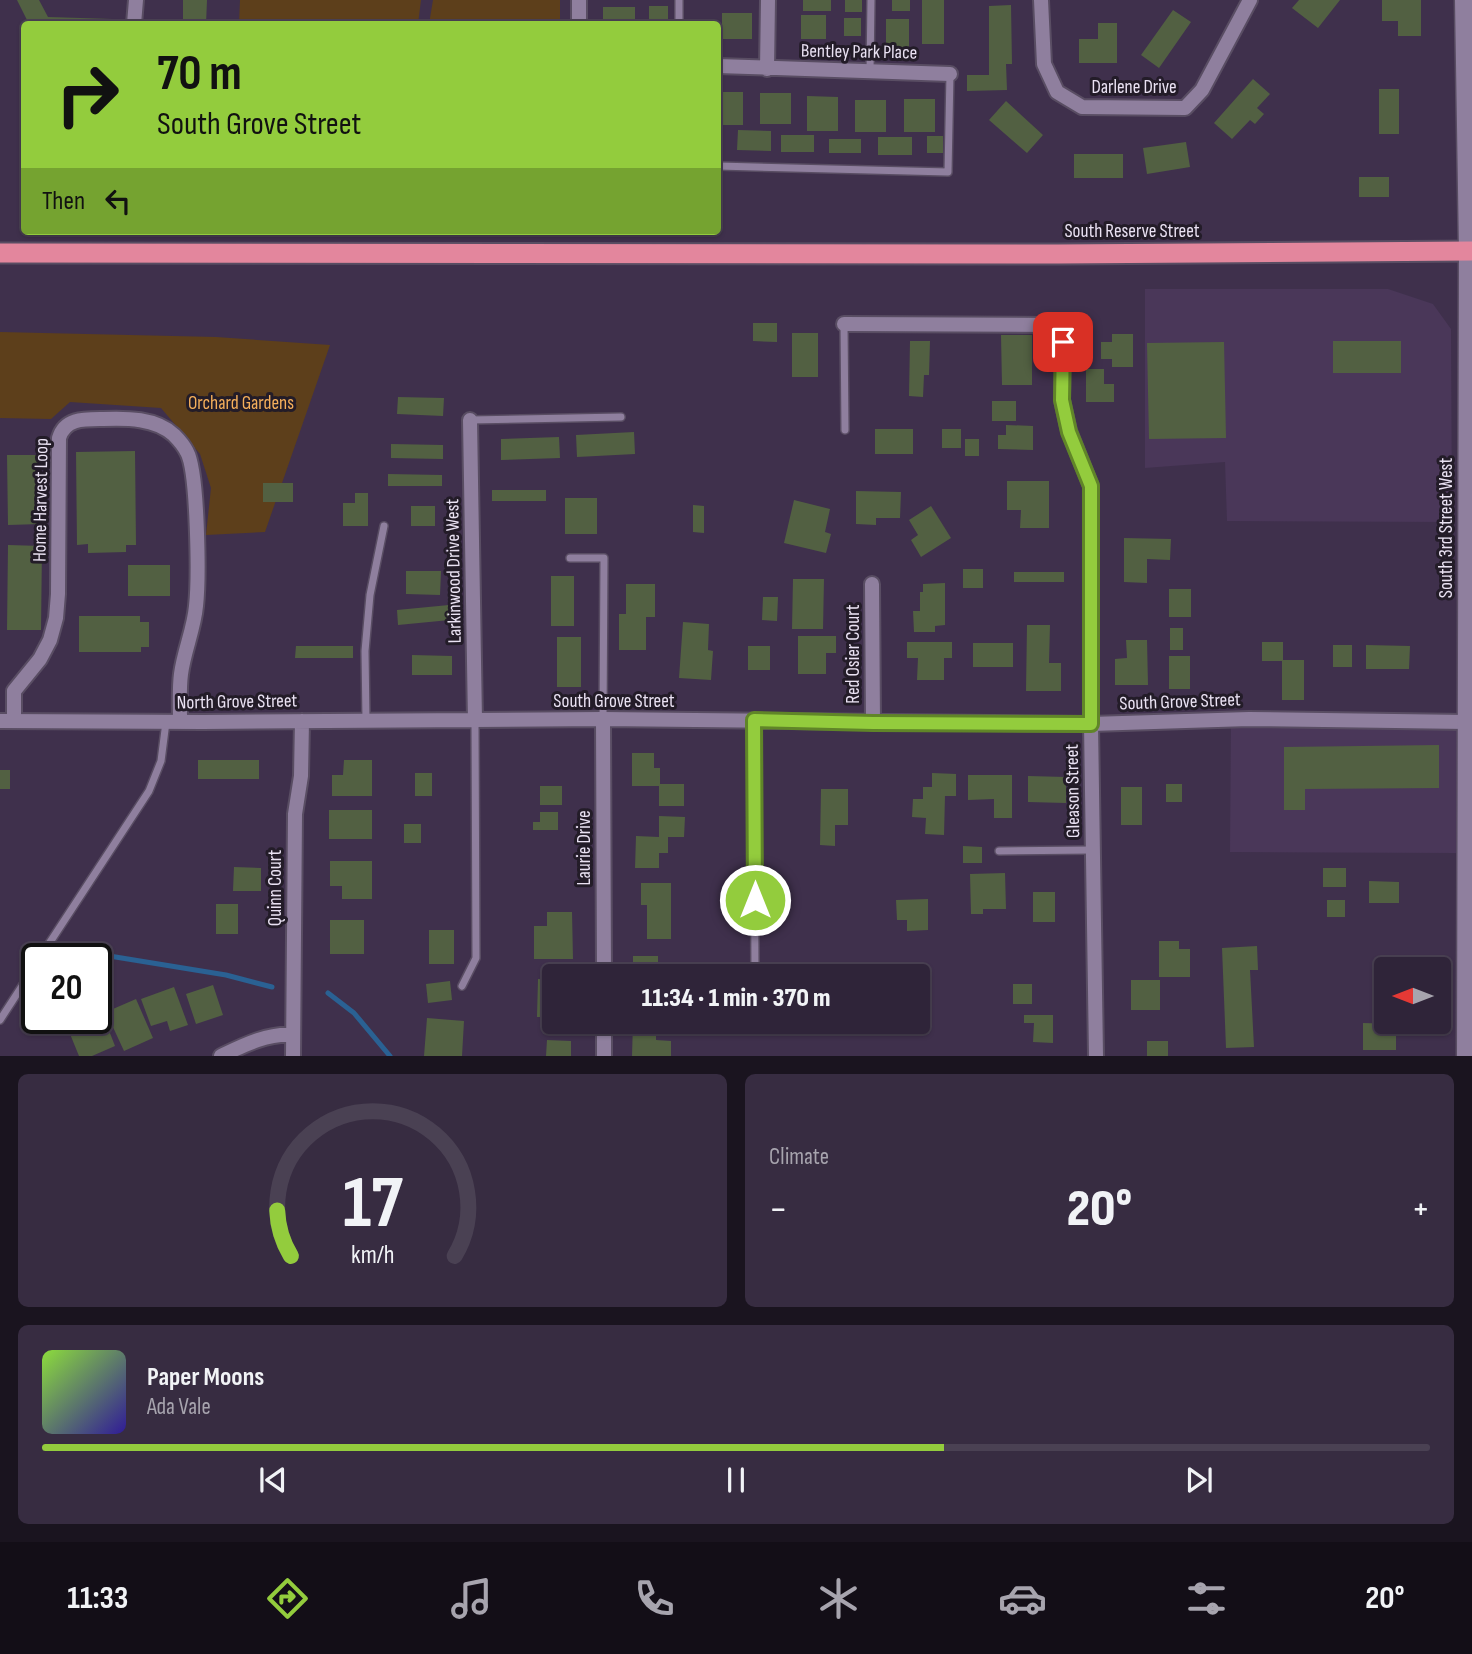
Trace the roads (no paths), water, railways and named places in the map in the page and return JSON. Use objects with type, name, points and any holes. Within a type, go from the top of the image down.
[{"type":"highway","name":"South Reserve Street","points":[[0,253],[1470,251]]},
{"type":"street","points":[[134,0],[134,21]]},
{"type":"street","points":[[579,0],[579,21]]},
{"type":"street","points":[[767,69],[768,0]]},
{"type":"street","name":"Darlene Drive","points":[[1041,0],[1044,64],[1057,92],[1082,107],[1185,108],[1202,90],[1250,0]]},
{"type":"street","name":"South 3rd Street West","points":[[1464,0],[1470,251],[1466,1055]]},
{"type":"street","name":"Bentley Park Place","points":[[721,66],[950,74]]},
{"type":"street","name":"Gleason Street","points":[[844,324],[1058,325],[1063,342],[1062,400],[1069,432],[1091,486],[1096,1055]]},
{"type":"street","name":"Home Harvest Loop","points":[[7,721],[14,691],[40,659],[50,640],[56,618],[58,438],[68,423],[81,419],[103,418],[139,420],[159,425],[174,434],[187,452],[193,474],[196,606],[173,722]]},
{"type":"street","name":"Larkinwood Drive West","points":[[470,420],[475,721]]},
{"type":"street","name":"Red Osier Court","points":[[872,583],[873,723]]},
{"type":"street","name":"South Grove Street","points":[[475,721],[603,719],[1091,724],[1249,719],[1466,722]]},
{"type":"street","name":"Laurie Drive","points":[[603,719],[604,964]]},
{"type":"street","name":"North Grove Street","points":[[7,721],[475,721]]},
{"type":"street","name":"Quinn Court","points":[[293,1055],[295,814],[301,776],[302,721]]},
{"type":"street","points":[[221,1055],[279,1034],[293,1035]]},
{"type":"street","points":[[604,1034],[604,1055]]},
{"type":"lane","points":[[679,0],[679,21]]},
{"type":"lane","points":[[870,72],[872,0]]},
{"type":"lane","points":[[721,166],[948,172],[950,74]]},
{"type":"lane","points":[[844,324],[845,430]]},
{"type":"lane","points":[[470,420],[621,417]]},
{"type":"lane","points":[[366,720],[365,651],[370,595],[384,526]]},
{"type":"lane","points":[[569,558],[604,558],[603,719]]},
{"type":"lane","points":[[754,720],[755,964]]},
{"type":"lane","points":[[462,986],[476,958],[475,721]]},
{"type":"lane","points":[[50,943],[149,790],[173,722]]},
{"type":"lane","points":[[999,851],[1093,850]]},
{"type":"lane","points":[[0,1020],[21,987]]},
{"type":"waterway","points":[[112,956],[226,975],[272,987]]},
{"type":"waterway","points":[[328,993],[354,1013],[390,1056]]},
{"type":"park label","name":"Orchard Gardens","points":[[241,403]]}]
